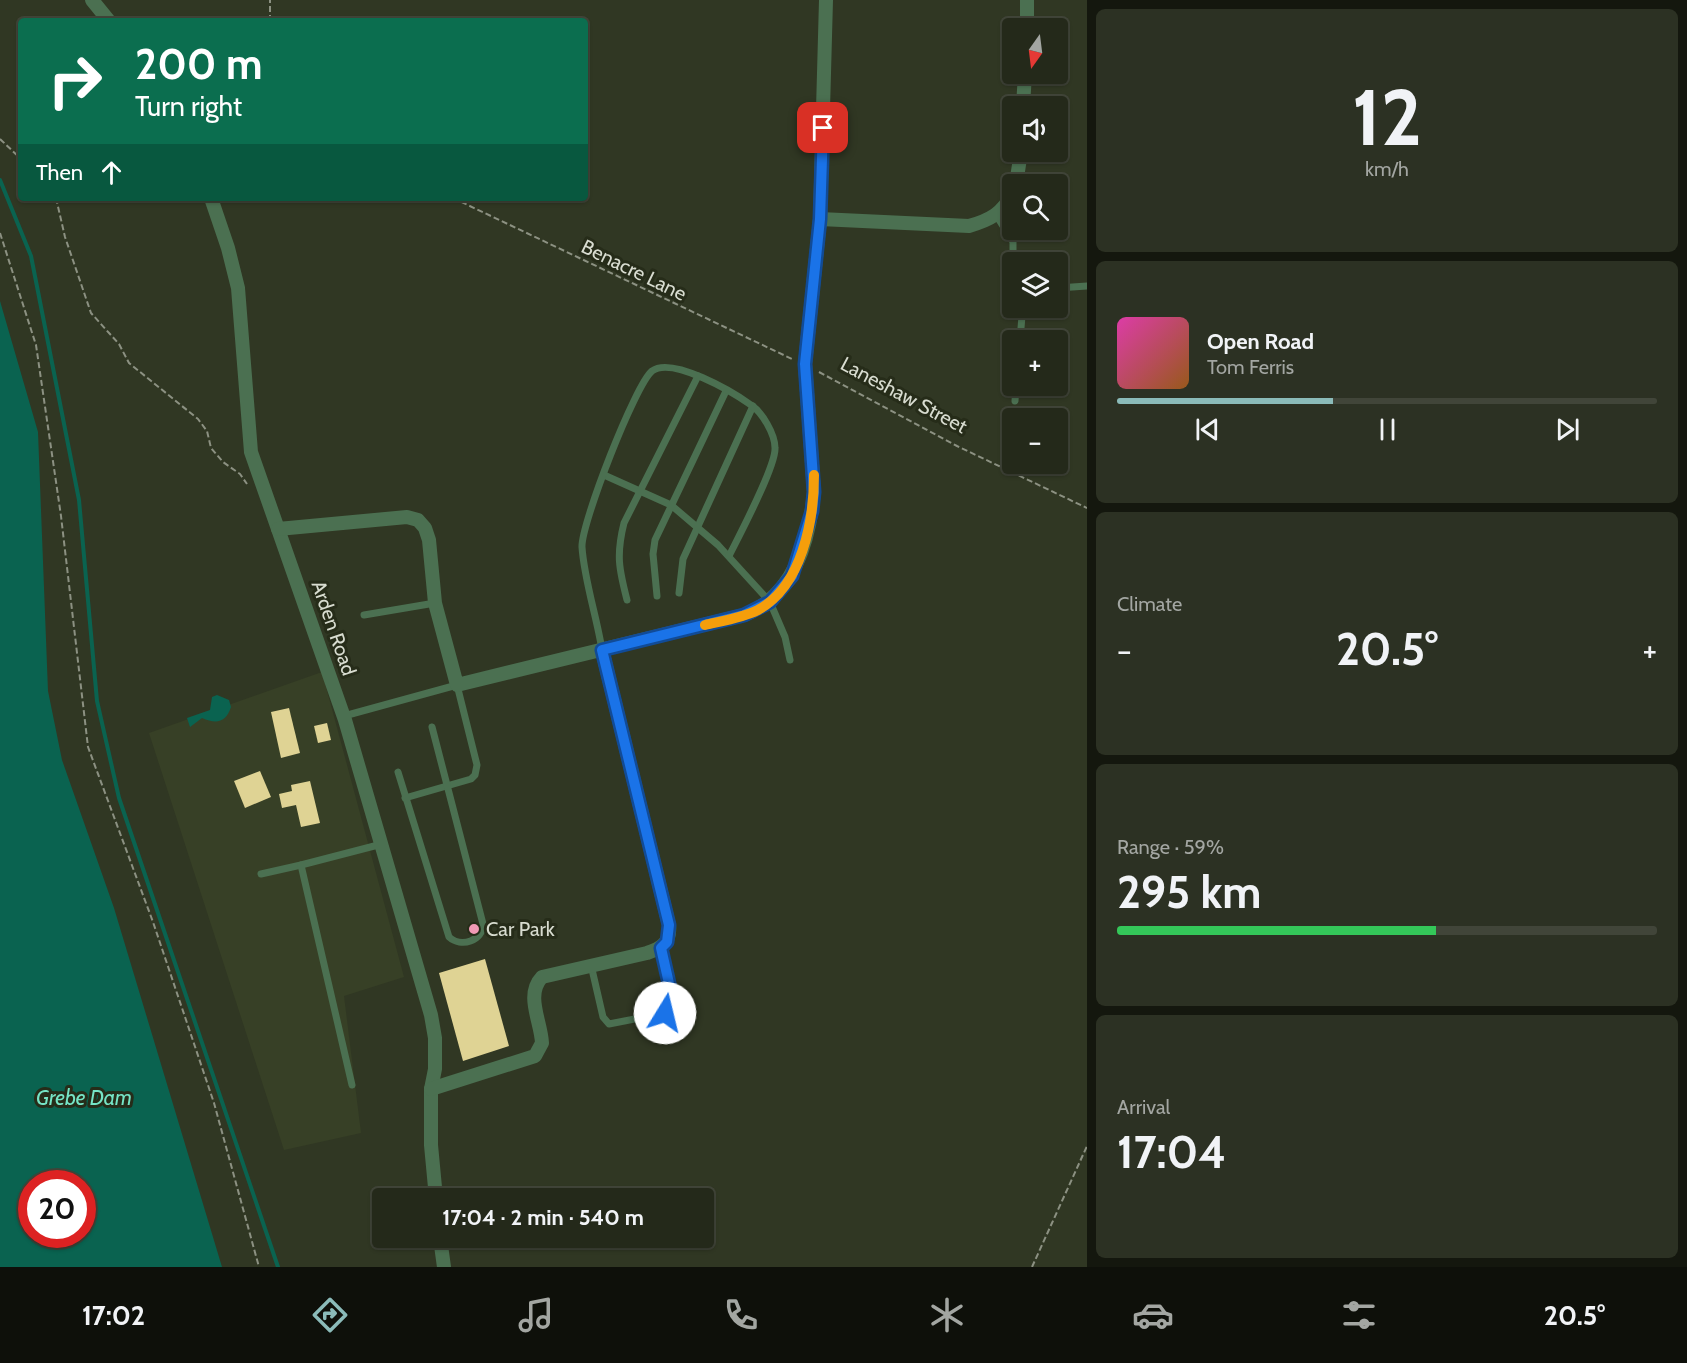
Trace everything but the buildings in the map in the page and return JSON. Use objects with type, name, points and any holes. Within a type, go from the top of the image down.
[{"type":"street","points":[[92,0],[107,18]]},
{"type":"street","points":[[278,529],[407,517],[418,520],[425,528],[429,540],[435,603],[457,685],[744,615],[770,602],[792,576],[812,511],[814,475],[805,364],[820,219],[826,0]]},
{"type":"street","points":[[1027,0],[1027,18]]},
{"type":"street","name":"Arden Road","points":[[212,201],[228,248],[238,288],[251,452],[344,716],[431,1015],[435,1038],[435,1068],[431,1089],[431,1145],[435,1188]]},
{"type":"street","points":[[820,219],[969,226],[988,221],[1002,210]]},
{"type":"street","points":[[431,1089],[535,1056],[542,1043],[533,999],[537,982],[549,974],[661,948],[667,942],[669,925],[602,650]]},
{"type":"street","points":[[441,1248],[444,1267]]},
{"type":"lane","points":[[996,215],[1013,242],[1013,252]]},
{"type":"lane","points":[[1068,287],[1087,286]]},
{"type":"lane","points":[[602,650],[582,546],[586,526],[626,417],[650,372],[667,366],[698,376],[753,406],[769,429],[775,448],[766,477],[729,556]]},
{"type":"lane","points":[[627,600],[618,565],[617,548],[624,523],[698,376]]},
{"type":"lane","points":[[657,596],[653,554],[655,540],[726,391]]},
{"type":"lane","points":[[1015,396],[1015,401]]},
{"type":"lane","points":[[679,593],[683,560],[753,406]]},
{"type":"lane","points":[[604,475],[642,490],[671,505],[729,556],[770,602],[785,637],[789,660]]},
{"type":"lane","points":[[364,615],[435,603]]},
{"type":"lane","points":[[344,716],[457,685],[478,770],[471,779],[405,798]]},
{"type":"lane","points":[[398,772],[449,938],[455,942],[471,941],[480,935],[483,924],[432,727]]},
{"type":"lane","points":[[261,874],[382,844]]},
{"type":"lane","points":[[301,865],[352,1084]]},
{"type":"lane","points":[[591,965],[603,1017],[609,1024],[665,1013],[672,1006],[673,1001],[661,948]]},
{"type":"path","points":[[270,0],[270,18]]},
{"type":"path","points":[[0,139],[18,156]]},
{"type":"path","points":[[57,201],[69,248],[91,313],[119,344],[129,363],[198,420],[207,431],[211,448],[223,462],[240,474],[253,492]]},
{"type":"path","name":"Benacre Lane","points":[[459,201],[805,364]]},
{"type":"path","points":[[0,233],[36,345],[61,516],[88,747],[153,922],[214,1103],[259,1267]]},
{"type":"path","name":"Laneshaw Street","points":[[805,364],[957,446],[1087,508]]},
{"type":"path","points":[[1032,1267],[1087,1146]]},
{"type":"shaded area","points":[[322,672],[404,977],[344,996],[361,1133],[284,1150],[149,733]]},
{"type":"water","name":"Grebe Dam","points":[[0,301],[38,432],[48,691],[62,760],[114,908],[222,1267],[0,1267]]},
{"type":"water","points":[[217,695],[229,700],[231,707],[226,716],[220,721],[202,718],[190,727],[187,718],[210,710],[212,697]]},
{"type":"waterway","points":[[0,180],[31,256],[79,500],[97,701],[119,798],[278,1267]]},
{"type":"slow traffic","points":[[705,625],[757,610],[770,602],[783,589],[792,576],[798,560],[812,511],[814,475]]},
{"type":"place","name":"Car Park","points":[[474,929]]},
{"type":"route","points":[[665,1013],[670,1011],[673,1001],[661,948],[667,942],[670,932],[669,925],[602,650],[757,610],[770,602],[792,576],[812,511],[814,492],[805,364],[820,219],[823,128]]}]
